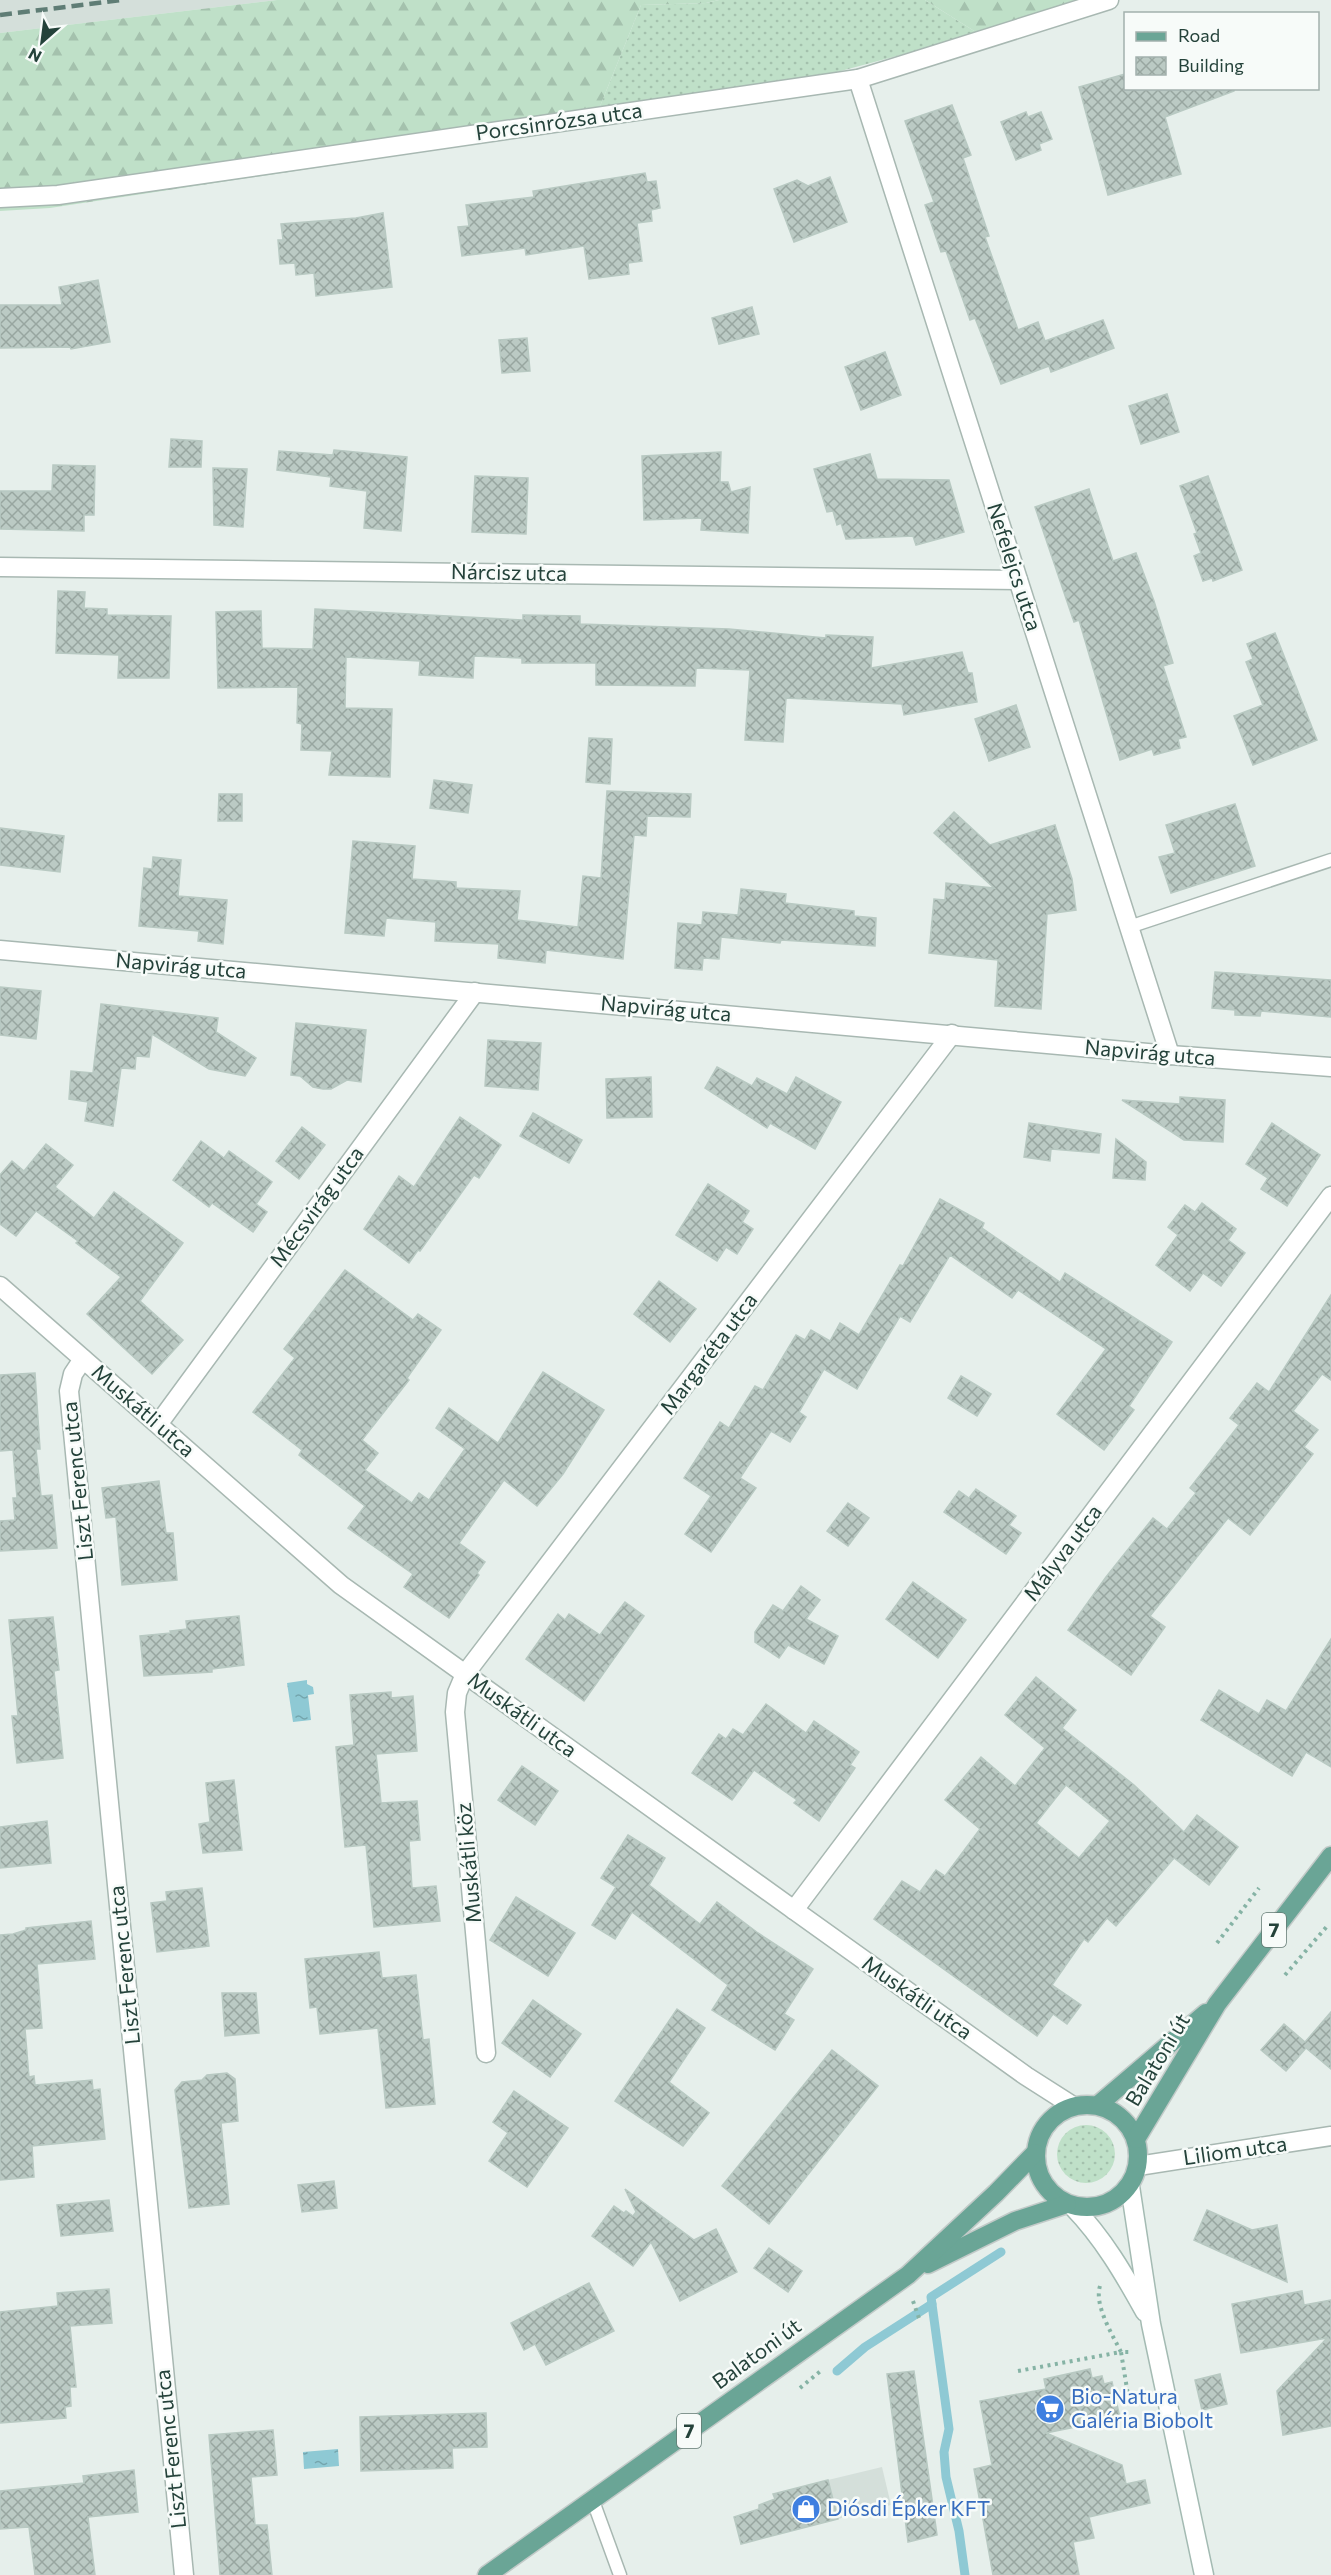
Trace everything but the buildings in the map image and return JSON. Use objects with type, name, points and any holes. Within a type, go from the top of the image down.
[{"type":"main road","name":"Balatoni út","points":[[1136,2139],[1217,2004],[1331,1856]]},
{"type":"main road","name":"Balatoni út","points":[[1098,2105],[1217,2004]]},
{"type":"main road","points":[[1073,2106],[1098,2105],[1121,2117],[1136,2139],[1138,2166],[1130,2186]]},
{"type":"main road","name":"7","points":[[1035,2153],[1041,2133],[1054,2116],[1073,2106]]},
{"type":"main road","name":"Balatoni út","points":[[487,2575],[908,2274],[996,2193],[1035,2153]]},
{"type":"main road","points":[[1035,2153],[1037,2170],[1048,2188],[1070,2205]]},
{"type":"main road","name":"7","points":[[1070,2205],[1085,2209],[1108,2204],[1120,2197],[1130,2186]]},
{"type":"main road","name":"Balatoni út","points":[[908,2274],[1015,2221],[1040,2211],[1070,2205]]},
{"type":"street","name":"Porcsinrózsa utca","points":[[0,198],[70,193],[858,79],[1109,0]]},
{"type":"street","name":"Nefelejcs utca","points":[[858,79],[1170,1055]]},
{"type":"street","name":"Nárcisz utca","points":[[0,567],[1018,580]]},
{"type":"street","name":"Napvirág utca","points":[[0,950],[1170,1055],[1331,1067]]},
{"type":"street","name":"Mécsvirág utca","points":[[159,1423],[475,992]]},
{"type":"street","name":"Margaréta utca","points":[[465,1674],[952,1034]]},
{"type":"street","name":"Mályva utca","points":[[794,1910],[1331,1196]]},
{"type":"street","name":"Muskátli utca","points":[[0,1286],[342,1584],[794,1910],[1017,2069],[1073,2106]]},
{"type":"street","name":"Liszt Ferenc utca","points":[[83,1359],[73,1374],[69,1391],[183,2575]]},
{"type":"street","name":"Muskátli köz","points":[[465,1674],[457,1693],[455,1712],[486,2053]]},
{"type":"street","name":"Liliom utca","points":[[1138,2166],[1331,2136]]},
{"type":"street","points":[[1130,2186],[1151,2324],[1204,2575]]},
{"type":"street","points":[[1070,2205],[1093,2228],[1116,2261],[1151,2324]]},
{"type":"lane","points":[[1129,927],[1331,860]]},
{"type":"lane","points":[[593,2501],[620,2575]]},
{"type":"path","points":[[1217,1943],[1259,1888]]},
{"type":"path","points":[[1286,1975],[1329,1923]]},
{"type":"path","points":[[1116,2261],[1106,2274],[1098,2295],[1121,2352],[1128,2395]]},
{"type":"path","points":[[913,2300],[920,2321]]},
{"type":"path","points":[[1018,2371],[1121,2352],[1157,2351]]},
{"type":"shaded area","points":[[0,0],[277,0],[0,33]]},
{"type":"shaded area","name":"Diósdi Épker KFT","points":[[882,2467],[891,2505],[838,2519],[828,2480]]},
{"type":"green space","points":[[277,0],[719,0],[706,3],[641,5],[592,126],[50,208],[0,211],[0,33]]},
{"type":"green space","points":[[719,0],[925,0],[979,34],[822,76],[592,126],[641,5],[706,3]]},
{"type":"green space","points":[[925,0],[1075,0],[979,34]]},
{"type":"green space","points":[[1086,2125],[1102,2130],[1110,2138],[1115,2154],[1110,2170],[1102,2178],[1086,2183],[1070,2178],[1062,2170],[1057,2154],[1062,2138],[1070,2130]]},
{"type":"water","points":[[307,1680],[307,1684],[313,1687],[314,1694],[308,1695],[311,1720],[293,1722],[287,1683]]},
{"type":"water","points":[[338,2449],[339,2466],[304,2469],[303,2452]]},
{"type":"waterway","points":[[965,2575],[959,2531],[946,2477],[944,2452],[949,2429],[931,2297],[1001,2252]]},
{"type":"waterway","points":[[837,2371],[865,2347],[932,2304]]},
{"type":"railway","points":[[0,15],[122,0]]},
{"type":"place","name":"Bio-Natura Galéria Biobolt","points":[[1050,2409]]},
{"type":"place","name":"Diósdi Épker KFT","points":[[806,2509]]}]
